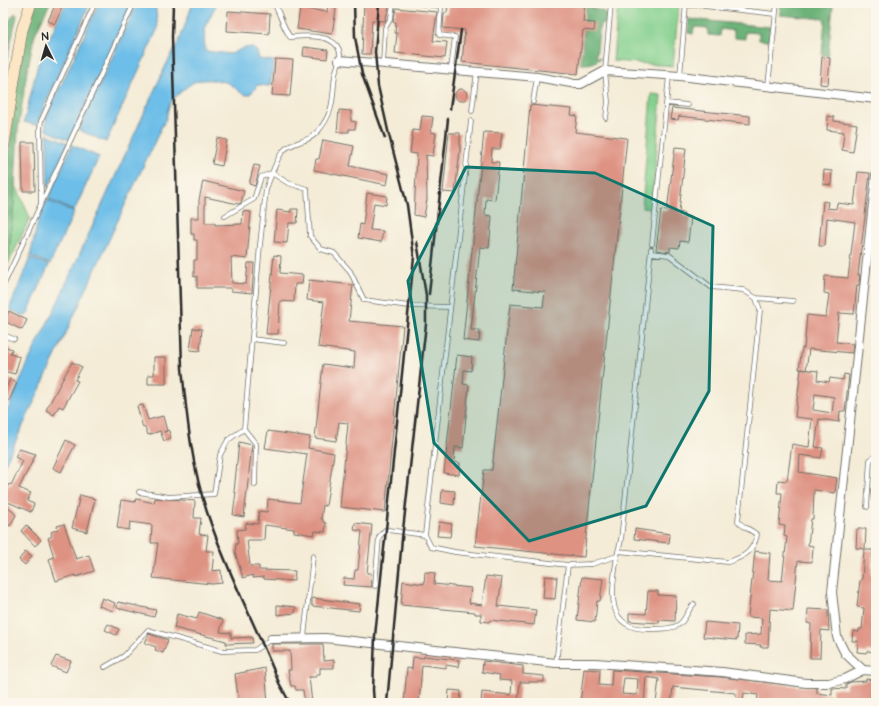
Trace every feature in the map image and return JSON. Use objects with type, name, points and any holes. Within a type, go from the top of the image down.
[{"type":"main road","points":[[3,150],[22,30],[31,3]]},
{"type":"street","points":[[339,60],[537,77],[573,84],[581,84],[605,71],[680,76],[876,99]]},
{"type":"street","points":[[863,670],[845,653],[837,637],[832,592],[876,175]]},
{"type":"street","points":[[271,639],[304,637],[556,663],[595,663],[722,672],[806,683],[829,683],[845,679],[863,670],[876,671]]},
{"type":"lane","points":[[41,205],[41,121],[95,3]]},
{"type":"lane","points":[[3,286],[134,3]]},
{"type":"lane","points":[[255,485],[256,444],[244,429],[266,189],[278,157],[289,146],[308,140],[318,131],[331,113],[335,75],[340,54],[336,45],[324,38],[302,36],[290,37],[285,31],[282,20],[274,3]]},
{"type":"lane","points":[[383,64],[386,28],[391,18],[393,3]]},
{"type":"lane","points":[[418,3],[441,6],[439,35],[455,37],[451,69]]},
{"type":"lane","points":[[606,118],[608,102],[605,71],[612,3]]},
{"type":"lane","points":[[680,76],[686,3],[775,14]]},
{"type":"lane","points":[[768,86],[777,3]]},
{"type":"lane","points":[[472,111],[477,71]]},
{"type":"lane","points":[[669,76],[623,518],[613,594],[615,611],[622,622],[642,629],[676,626],[681,623],[688,609],[694,604]]},
{"type":"lane","points":[[533,102],[537,77]]},
{"type":"lane","points":[[666,103],[688,105]]},
{"type":"lane","points":[[471,121],[425,535],[431,547],[568,565],[592,564],[618,554],[728,562],[743,558],[755,543],[757,535],[751,529],[742,526],[738,521],[760,310],[756,298]]},
{"type":"lane","points":[[225,216],[254,199],[261,177],[272,173]]},
{"type":"lane","points":[[272,173],[288,183],[307,189],[310,236],[321,249],[334,253],[350,271],[364,300],[409,306],[450,307]]},
{"type":"lane","points":[[651,249],[669,255],[711,287],[743,290],[756,298],[793,301]]},
{"type":"lane","points":[[3,335],[14,339]]},
{"type":"lane","points":[[252,339],[284,343]]},
{"type":"lane","points":[[139,492],[169,498],[214,494],[220,454],[228,440],[244,429]]},
{"type":"lane","points":[[867,507],[870,460],[876,455]]},
{"type":"lane","points":[[375,586],[379,537],[385,530],[425,535]]},
{"type":"lane","points":[[304,637],[313,556]]},
{"type":"lane","points":[[556,663],[568,565]]},
{"type":"lane","points":[[105,667],[124,656],[148,630],[222,651],[254,650],[271,639]]},
{"type":"highlighted area","points":[[466,167],[595,173],[713,226],[709,391],[646,506],[529,541],[434,443],[408,281]]},
{"type":"green space","points":[[36,3],[50,3],[35,34],[27,71],[18,130],[14,204],[9,255],[3,276],[7,182],[15,95],[26,33]]},
{"type":"green space","points":[[618,3],[679,3],[673,66],[613,61]]},
{"type":"green space","points":[[781,3],[833,6],[828,56],[822,55],[825,19],[780,15]]},
{"type":"green space","points":[[586,7],[603,11],[606,15],[605,24],[600,24],[596,57],[601,58],[591,63],[581,64]]},
{"type":"green space","points":[[15,13],[17,16],[3,75],[3,42],[7,26]]},
{"type":"green space","points":[[689,19],[770,27],[769,41],[759,40],[759,33],[745,32],[745,39],[734,38],[734,31],[721,29],[720,36],[708,35],[708,28],[694,27],[693,34],[688,33]]},
{"type":"green space","points":[[651,94],[661,95],[652,209],[642,208]]},
{"type":"green space","points":[[15,183],[30,218],[4,273],[9,255]]},
{"type":"water","points":[[66,3],[80,3],[89,6],[36,125],[24,122],[39,60]]},
{"type":"water","points":[[99,3],[132,3],[69,140],[46,130],[46,118]]},
{"type":"water","points":[[137,3],[155,3],[158,28],[106,142],[79,130]]},
{"type":"water","points":[[193,3],[217,3],[204,29],[205,51],[231,54],[243,48],[251,47],[257,51],[259,59],[274,61],[270,86],[257,85],[253,91],[246,95],[242,94],[228,83],[215,80],[201,80],[188,86],[176,96],[171,103],[165,120],[3,468],[3,421],[30,358],[55,308],[166,65],[180,39]]},
{"type":"water","points":[[47,134],[68,143],[48,188]]},
{"type":"water","points":[[72,145],[99,157],[74,211],[48,199]]},
{"type":"water","points":[[47,200],[74,212],[50,264],[30,256],[39,217]]},
{"type":"water","points":[[30,258],[49,265],[27,315],[24,316],[11,310],[10,307]]},
{"type":"building","points":[[56,3],[64,3],[55,24],[48,21]]},
{"type":"building","points":[[328,3],[337,3],[332,34],[297,29],[300,8],[327,12]]},
{"type":"building","points":[[364,3],[388,3],[389,7],[385,21],[372,20],[370,54],[362,54]]},
{"type":"building","points":[[448,3],[585,3],[583,22],[595,23],[594,31],[583,30],[578,74],[462,62],[465,30],[443,28],[444,13],[447,13]]},
{"type":"building","points":[[396,8],[437,12],[433,41],[447,42],[445,58],[395,53],[397,33],[395,33],[396,22],[393,22]]},
{"type":"building","points":[[228,11],[270,14],[269,34],[227,31]]},
{"type":"building","points":[[304,47],[328,50],[327,59],[303,56]]},
{"type":"building","points":[[822,57],[830,58],[828,85],[820,84]]},
{"type":"building","points":[[275,59],[293,60],[290,96],[272,95]]},
{"type":"building","points":[[461,89],[465,91],[467,95],[465,99],[461,101],[457,99],[455,95],[457,91]]},
{"type":"building","points":[[530,105],[572,109],[571,115],[577,116],[575,132],[627,138],[584,557],[475,546],[484,470],[492,470],[510,304],[543,307],[545,292],[513,289]]},
{"type":"building","points":[[672,108],[750,116],[750,124],[679,116],[678,120],[670,119]]},
{"type":"building","points":[[339,110],[351,111],[351,121],[356,122],[355,129],[349,129],[349,132],[337,132]]},
{"type":"building","points":[[422,116],[433,117],[431,132],[436,133],[433,156],[426,155],[427,199],[424,217],[414,215],[417,154],[410,153],[413,130],[420,131]]},
{"type":"building","points":[[828,116],[834,117],[834,121],[857,124],[853,152],[842,150],[844,132],[827,130]]},
{"type":"building","points":[[484,132],[502,133],[500,149],[492,149],[491,162],[499,162],[495,200],[486,199],[485,215],[492,216],[489,248],[480,247],[471,330],[480,330],[479,342],[463,340]]},
{"type":"building","points":[[449,133],[460,133],[460,150],[455,193],[443,192]]},
{"type":"building","points":[[217,138],[227,140],[222,166],[212,164]]},
{"type":"building","points":[[323,140],[354,146],[350,166],[389,174],[387,185],[314,170],[316,159],[319,159]]},
{"type":"building","points":[[22,142],[34,142],[35,191],[23,191]]},
{"type":"building","points":[[675,147],[686,148],[679,212],[684,213],[683,216],[691,217],[688,242],[680,241],[679,248],[670,247],[670,252],[656,250],[661,210],[667,211]]},
{"type":"building","points":[[254,165],[260,166],[255,186],[249,184]]},
{"type":"building","points":[[824,170],[832,171],[831,185],[823,184]]},
{"type":"building","points":[[858,172],[870,173],[858,275],[860,275],[859,285],[857,285],[854,314],[839,313],[836,342],[853,344],[852,353],[809,349],[806,370],[799,369],[802,348],[804,348],[807,315],[826,317],[829,294],[824,293],[825,276],[848,278],[855,222],[827,218],[825,246],[819,246],[823,201],[828,202],[827,208],[836,209],[837,203],[854,205]]},
{"type":"building","points":[[203,181],[244,191],[241,203],[238,204],[205,197],[205,223],[215,223],[215,225],[242,224],[243,211],[251,212],[247,259],[231,257],[232,283],[246,284],[248,263],[254,263],[252,293],[231,291],[231,288],[197,288],[197,276],[194,277],[194,260],[197,260],[197,240],[194,240],[194,234],[191,234],[191,218],[199,218],[199,200]]},
{"type":"building","points":[[367,193],[387,196],[386,205],[374,203],[370,230],[383,231],[381,242],[358,238],[360,224],[363,225]]},
{"type":"building","points":[[291,209],[298,209],[297,223],[289,223],[287,243],[274,242],[277,210],[291,212]]},
{"type":"building","points":[[274,255],[281,256],[280,273],[303,275],[302,284],[295,284],[294,302],[280,301],[278,334],[266,334]]},
{"type":"building","points":[[309,280],[353,285],[349,321],[403,326],[385,512],[340,507],[348,423],[339,422],[336,441],[315,438],[323,364],[354,368],[355,352],[318,347],[324,302],[307,300]]},
{"type":"building","points":[[9,311],[27,320],[22,330],[4,321]]},
{"type":"building","points":[[193,328],[202,329],[200,351],[190,350]]},
{"type":"building","points":[[3,346],[12,349],[10,354],[20,357],[15,374],[3,371]]},
{"type":"building","points":[[457,355],[472,357],[471,371],[464,370],[463,384],[469,385],[463,448],[455,447],[454,462],[460,463],[459,475],[444,473]]},
{"type":"building","points":[[154,357],[166,357],[166,384],[148,384],[148,375],[154,375]]},
{"type":"building","points":[[72,362],[82,367],[75,380],[78,381],[63,408],[59,406],[54,415],[46,410]]},
{"type":"building","points":[[801,369],[818,371],[817,380],[829,382],[830,378],[843,380],[844,374],[849,375],[845,411],[840,411],[839,422],[819,419],[815,447],[823,448],[821,458],[800,455],[799,472],[837,478],[835,493],[814,490],[813,519],[811,519],[808,545],[813,546],[812,562],[798,561],[793,611],[770,609],[768,647],[760,647],[761,645],[745,644],[745,635],[761,634],[762,618],[748,617],[755,551],[770,553],[768,580],[782,581],[787,537],[784,536],[785,526],[779,525],[782,493],[777,493],[778,480],[787,481],[792,444],[809,447],[812,419],[795,417]],"holes":[[[815,394],[834,397],[832,413],[813,410]]]},
{"type":"building","points":[[10,379],[17,383],[9,401],[3,398],[3,395]]},
{"type":"building","points":[[143,405],[148,420],[163,416],[171,439],[164,441],[160,431],[148,435],[145,427],[143,428],[137,406]]},
{"type":"building","points":[[268,431],[310,437],[308,448],[334,453],[326,506],[323,505],[321,519],[323,519],[323,522],[326,523],[325,532],[315,531],[314,535],[294,532],[294,529],[265,525],[264,540],[247,540],[250,566],[259,566],[259,570],[295,571],[294,581],[264,579],[264,577],[253,578],[253,575],[243,578],[235,552],[236,544],[238,543],[237,530],[245,529],[246,523],[258,524],[259,511],[267,512],[268,499],[300,503],[307,454],[265,448]]},
{"type":"building","points":[[66,440],[75,445],[61,472],[53,468]]},
{"type":"building","points":[[239,442],[252,445],[244,517],[233,515]]},
{"type":"building","points":[[19,449],[36,454],[19,488],[31,493],[27,501],[34,504],[31,512],[3,500],[3,495],[9,484],[11,485],[23,461],[15,457]]},
{"type":"building","points":[[442,490],[455,491],[454,505],[441,503]]},
{"type":"building","points":[[80,495],[95,499],[87,532],[72,528]]},
{"type":"building","points":[[155,498],[195,501],[194,518],[201,518],[199,534],[208,535],[206,551],[214,551],[212,571],[221,570],[222,583],[212,584],[153,578],[158,543],[151,543],[152,525],[130,522],[129,530],[117,528],[121,500],[135,502],[136,499],[154,503]]},
{"type":"building","points":[[3,501],[16,515],[10,526],[3,522]]},
{"type":"building","points":[[439,522],[452,524],[450,537],[437,536]]},
{"type":"building","points":[[355,523],[372,525],[367,573],[371,573],[372,587],[343,585],[344,578],[354,579],[355,570],[358,570],[362,531],[354,530]]},
{"type":"building","points":[[64,524],[76,559],[89,555],[94,571],[76,577],[75,575],[56,581],[49,559],[54,557],[48,538],[52,536],[51,532],[58,529],[57,526]]},
{"type":"building","points":[[26,525],[41,540],[35,546],[21,531]]},
{"type":"building","points":[[635,529],[670,534],[669,543],[634,539]]},
{"type":"building","points":[[857,529],[866,529],[865,549],[856,548]]},
{"type":"building","points":[[864,550],[873,550],[871,575],[876,575],[876,652],[867,651],[866,653],[857,652],[858,641],[852,641],[853,631],[859,632],[859,629],[862,629],[864,608],[857,607],[860,580],[862,580]]},
{"type":"building","points":[[25,551],[32,556],[25,565],[19,560]]},
{"type":"building","points":[[425,572],[435,573],[434,584],[471,588],[469,603],[482,605],[486,576],[502,578],[498,606],[536,610],[534,625],[490,620],[489,622],[481,621],[481,614],[475,614],[475,612],[401,605],[403,581],[424,584]]},
{"type":"building","points":[[545,576],[557,577],[555,599],[543,598]]},
{"type":"building","points":[[582,577],[603,579],[600,601],[597,601],[595,622],[577,620]]},
{"type":"building","points":[[648,591],[658,591],[658,595],[676,596],[675,621],[659,620],[659,623],[629,621],[629,613],[646,614]]},
{"type":"building","points":[[102,598],[115,603],[113,611],[99,606]]},
{"type":"building","points":[[312,598],[360,604],[359,611],[312,606]]},
{"type":"building","points":[[118,602],[156,610],[154,617],[117,608]]},
{"type":"building","points":[[277,605],[296,607],[295,613],[277,615]]},
{"type":"building","points":[[808,609],[828,610],[829,631],[821,630],[820,658],[810,658],[811,624],[807,623]]},
{"type":"building","points":[[199,612],[223,620],[220,632],[231,633],[231,638],[252,637],[253,643],[226,644],[226,641],[174,628],[177,614],[197,619]]},
{"type":"building","points":[[705,622],[738,625],[737,640],[703,637]]},
{"type":"building","points":[[108,624],[119,629],[116,635],[105,630]]},
{"type":"building","points":[[149,634],[168,640],[163,653],[155,650],[156,647],[145,643]]},
{"type":"building","points":[[272,644],[323,644],[324,661],[334,660],[334,668],[320,668],[320,674],[316,674],[316,677],[309,677],[312,703],[305,703],[303,690],[296,690],[295,686],[291,686],[288,670],[291,670],[290,651],[272,651]]},
{"type":"building","points":[[56,656],[71,661],[66,672],[51,666]]},
{"type":"building","points":[[424,656],[459,660],[458,667],[446,665],[446,668],[422,665],[419,703],[404,703],[407,668],[412,669],[413,657],[424,658]]},
{"type":"building","points":[[483,661],[523,666],[523,674],[544,676],[544,682],[520,682],[518,703],[481,702],[482,692],[511,695],[512,681],[499,680],[500,675],[482,672]]},
{"type":"building","points":[[265,668],[268,703],[239,703],[235,674]]},
{"type":"building","points":[[584,669],[600,670],[599,685],[611,686],[612,670],[721,677],[817,688],[817,693],[832,695],[832,688],[846,689],[846,684],[851,682],[866,681],[866,679],[875,680],[874,692],[871,692],[870,703],[757,703],[758,695],[744,693],[743,703],[735,703],[736,693],[673,687],[671,703],[656,703],[659,679],[646,677],[644,703],[580,703]],"holes":[[[624,678],[638,679],[637,695],[622,694]]]},
{"type":"building","points":[[449,690],[461,691],[460,703],[448,703]]},
{"type":"railway","points":[[173,3],[172,37],[182,368],[194,463],[203,500],[217,539],[279,683],[290,703]]},
{"type":"railway","points":[[354,3],[355,37],[362,74],[385,138]]},
{"type":"railway","points":[[374,703],[375,636],[414,257],[407,205],[378,86],[375,52],[379,3]]},
{"type":"railway","points":[[450,109],[461,30]]},
{"type":"railway","points":[[429,294],[448,119]]},
{"type":"railway","points":[[387,703],[402,539],[426,324],[426,295],[417,242]]}]
